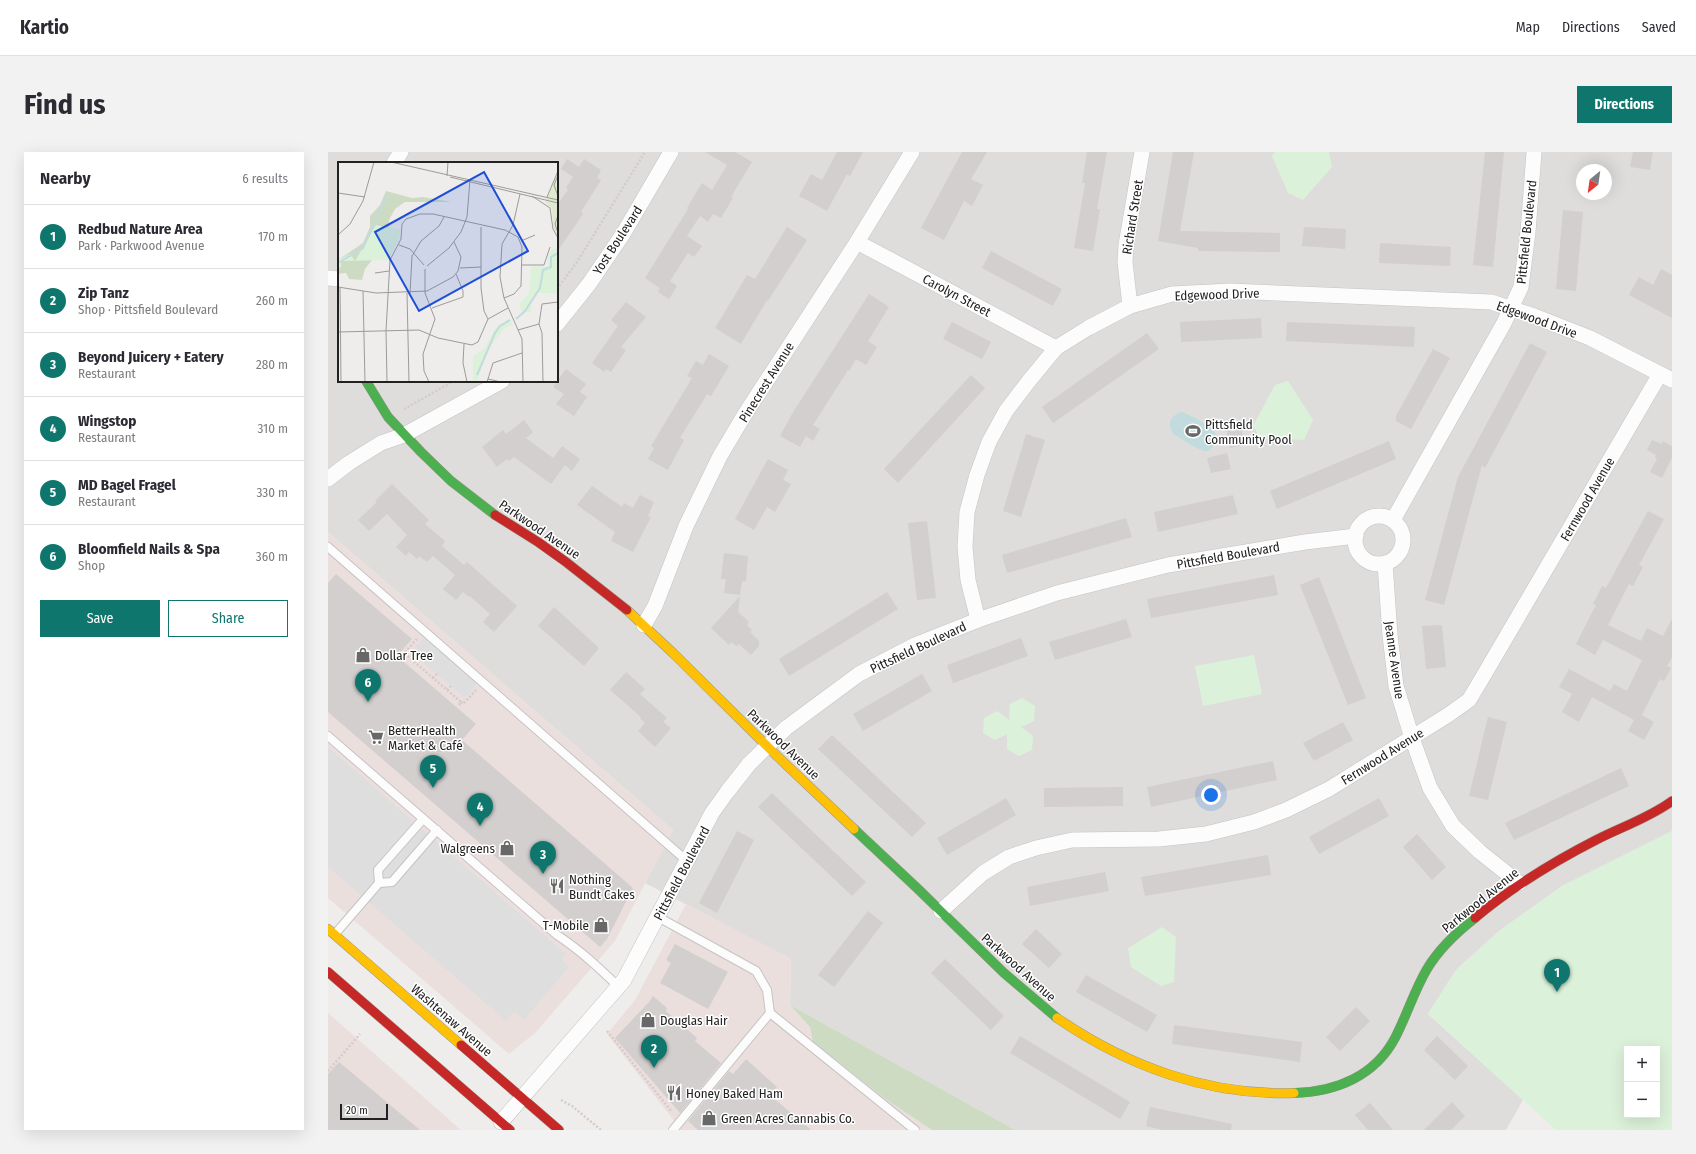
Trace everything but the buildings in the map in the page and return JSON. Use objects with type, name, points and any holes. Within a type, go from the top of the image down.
[{"type":"street","points":[[395,162],[401,152]]},
{"type":"street","name":"Yost Boulevard","points":[[558,323],[589,284],[623,234],[671,152]]},
{"type":"street","name":"Pinecrest Avenue","points":[[644,625],[658,599],[686,526],[720,456],[784,352],[857,242],[912,152]]},
{"type":"street","name":"Richard Street","points":[[1130,306],[1125,262],[1142,152]]},
{"type":"street","name":"Pittsfield Boulevard","points":[[1393,520],[1512,309],[1521,287],[1528,232],[1534,152]]},
{"type":"street","name":"Carolyn Street","points":[[857,242],[1056,348]]},
{"type":"street","points":[[328,278],[338,279]]},
{"type":"street","name":"Edgewood Drive","points":[[978,620],[968,580],[965,547],[967,512],[977,475],[989,442],[1006,411],[1056,348],[1088,328],[1130,306],[1172,294],[1230,291],[1491,302],[1590,338],[1666,377]]},
{"type":"street","name":"Fernwood Avenue","points":[[941,911],[983,873],[1009,857],[1036,848],[1072,840],[1160,839],[1206,834],[1254,822],[1286,810],[1329,789],[1448,715],[1468,700],[1666,377]]},
{"type":"street","name":"Parkwood Avenue","points":[[367,382],[388,417],[432,464],[463,492],[572,566],[613,598],[644,625],[767,746],[1035,1001],[1071,1029],[1109,1050],[1153,1070],[1196,1084],[1238,1092],[1283,1094],[1310,1093],[1337,1087],[1374,1067],[1387,1053],[1398,1034],[1417,989],[1432,961],[1463,927],[1519,883],[1564,856],[1651,815],[1672,801]]},
{"type":"street","points":[[328,480],[350,463],[381,443],[404,434],[500,382]]},
{"type":"street","points":[[1371,517],[1387,517],[1393,520],[1402,531],[1403,544],[1400,552],[1396,557],[1385,563],[1376,564],[1364,559],[1358,553],[1356,546],[1356,536],[1359,526],[1363,521],[1371,517]]},
{"type":"street","name":"Pittsfield Boulevard","points":[[502,1127],[522,1098],[619,987],[658,917],[712,813],[749,764],[786,728],[859,674],[915,645],[978,620],[1058,593],[1168,565],[1305,542],[1356,536]]},
{"type":"street","name":"Jeanne Avenue","points":[[1385,563],[1390,635],[1396,686],[1412,738],[1430,788],[1453,826],[1480,852],[1519,883]]},
{"type":"street","name":"Washtenaw Avenue","points":[[331,931],[559,1130]]},
{"type":"street","points":[[328,972],[502,1127]]},
{"type":"street","points":[[364,973],[411,1001]]},
{"type":"lane","points":[[328,547],[687,860]]},
{"type":"lane","points":[[328,736],[557,935],[575,947],[596,965],[619,987]]},
{"type":"lane","points":[[379,883],[378,870],[423,818]]},
{"type":"lane","points":[[331,931],[379,883],[392,882],[436,830]]},
{"type":"lane","points":[[658,917],[756,971],[767,990],[770,1013],[915,1130]]},
{"type":"lane","points":[[673,1130],[770,1013]]},
{"type":"path","points":[[558,288],[578,262],[645,152]]},
{"type":"path","points":[[399,411],[452,382]]},
{"type":"path","points":[[417,638],[404,653],[447,690],[460,704],[463,704],[476,689]]},
{"type":"path","points":[[433,678],[437,674]]},
{"type":"path","points":[[447,690],[451,686]]},
{"type":"path","points":[[607,1031],[680,1122]]},
{"type":"path","points":[[328,1071],[360,1034]]},
{"type":"path","points":[[561,1100],[572,1106],[601,1130]]},
{"type":"shaded area","points":[[328,152],[1672,152],[1672,831],[1562,886],[1499,931],[1456,970],[1428,1014],[1523,1100],[1506,1130],[1015,1130],[790,1005],[791,959],[645,883],[673,830],[328,532]]},
{"type":"shaded area","points":[[328,532],[673,830],[615,941],[535,1033],[509,1054],[328,898]]},
{"type":"shaded area","points":[[427,634],[480,680],[465,698],[411,652]]},
{"type":"shaded area","points":[[328,747],[566,954],[562,959],[569,967],[524,1020],[515,1012],[506,1021],[328,867]]},
{"type":"shaded area","points":[[686,904],[791,959],[790,1005],[810,1027],[813,1042],[887,1100],[932,1130],[681,1130],[607,1034],[635,1000]]},
{"type":"shaded area","points":[[328,1013],[461,1130],[328,1130]]},
{"type":"green space","points":[[1275,152],[1329,152],[1332,167],[1303,200],[1288,193],[1272,156]]},
{"type":"green space","points":[[1288,381],[1313,420],[1304,440],[1260,437],[1253,426],[1275,385]]},
{"type":"green space","points":[[1254,655],[1262,694],[1203,706],[1195,666]]},
{"type":"green space","points":[[1022,698],[1035,706],[1034,721],[1021,727],[1033,736],[1032,750],[1019,756],[1007,749],[1007,734],[995,740],[983,733],[984,718],[997,711],[1009,720],[1010,704]]},
{"type":"green space","points":[[1672,831],[1672,1130],[1556,1130],[1428,1014],[1456,970],[1499,931],[1562,886]]},
{"type":"green space","points":[[1162,927],[1176,937],[1174,982],[1161,986],[1131,967],[1128,948]]},
{"type":"green space","points":[[790,1005],[1015,1130],[932,1130],[887,1100],[813,1042],[810,1027]]},
{"type":"water","name":"Pittsfield Community Pool","points":[[1181,412],[1201,421],[1215,433],[1215,443],[1210,449],[1206,451],[1199,449],[1173,434],[1170,427],[1172,418]]},
{"type":"traffic: fast","points":[[367,382],[388,417],[421,452],[451,481],[495,515]]},
{"type":"traffic: fast","points":[[854,829],[1004,973],[1057,1018]]},
{"type":"traffic: fast","points":[[1294,1093],[1310,1092],[1339,1085],[1365,1072],[1377,1062],[1387,1051],[1395,1038],[1427,969],[1449,941],[1475,918]]},
{"type":"traffic: slow","points":[[627,610],[854,829]]},
{"type":"traffic: slow","points":[[328,929],[461,1045]]},
{"type":"traffic: slow","points":[[1057,1018],[1111,1050],[1140,1064],[1170,1075],[1231,1089],[1262,1093],[1294,1093]]},
{"type":"traffic: jam","points":[[495,515],[538,542],[566,562],[627,610]]},
{"type":"traffic: jam","points":[[1475,918],[1518,885],[1564,857],[1635,822],[1672,801]]},
{"type":"traffic: jam","points":[[328,972],[510,1130]]},
{"type":"traffic: jam","points":[[461,1045],[559,1130]]},
{"type":"place","name":"Pittsfield Community Pool","points":[[1193,431]]},
{"type":"place","name":"Dollar Tree","points":[[363,655]]},
{"type":"place","name":"Bloomfield Nails & Spa","points":[[368,702]]},
{"type":"place","name":"BetterHealth Market & Café","points":[[376,737]]},
{"type":"place","name":"MD Bagel Fragel","points":[[433,788]]},
{"type":"place","name":"Wingstop","points":[[480,826]]},
{"type":"place","name":"Walgreens","points":[[507,848]]},
{"type":"place","name":"Beyond Juicery + Eatery","points":[[543,874]]},
{"type":"place","name":"Nothing Bundt Cakes","points":[[557,886]]},
{"type":"place","name":"T-Mobile","points":[[601,925]]},
{"type":"place","name":"Redbud Nature Area","points":[[1557,992]]},
{"type":"place","name":"Douglas Hair","points":[[648,1020]]},
{"type":"place","name":"Zip Tanz","points":[[654,1068]]},
{"type":"place","name":"Honey Baked Ham","points":[[674,1093]]},
{"type":"place","name":"Green Acres Cannabis Co.","points":[[709,1118]]}]
